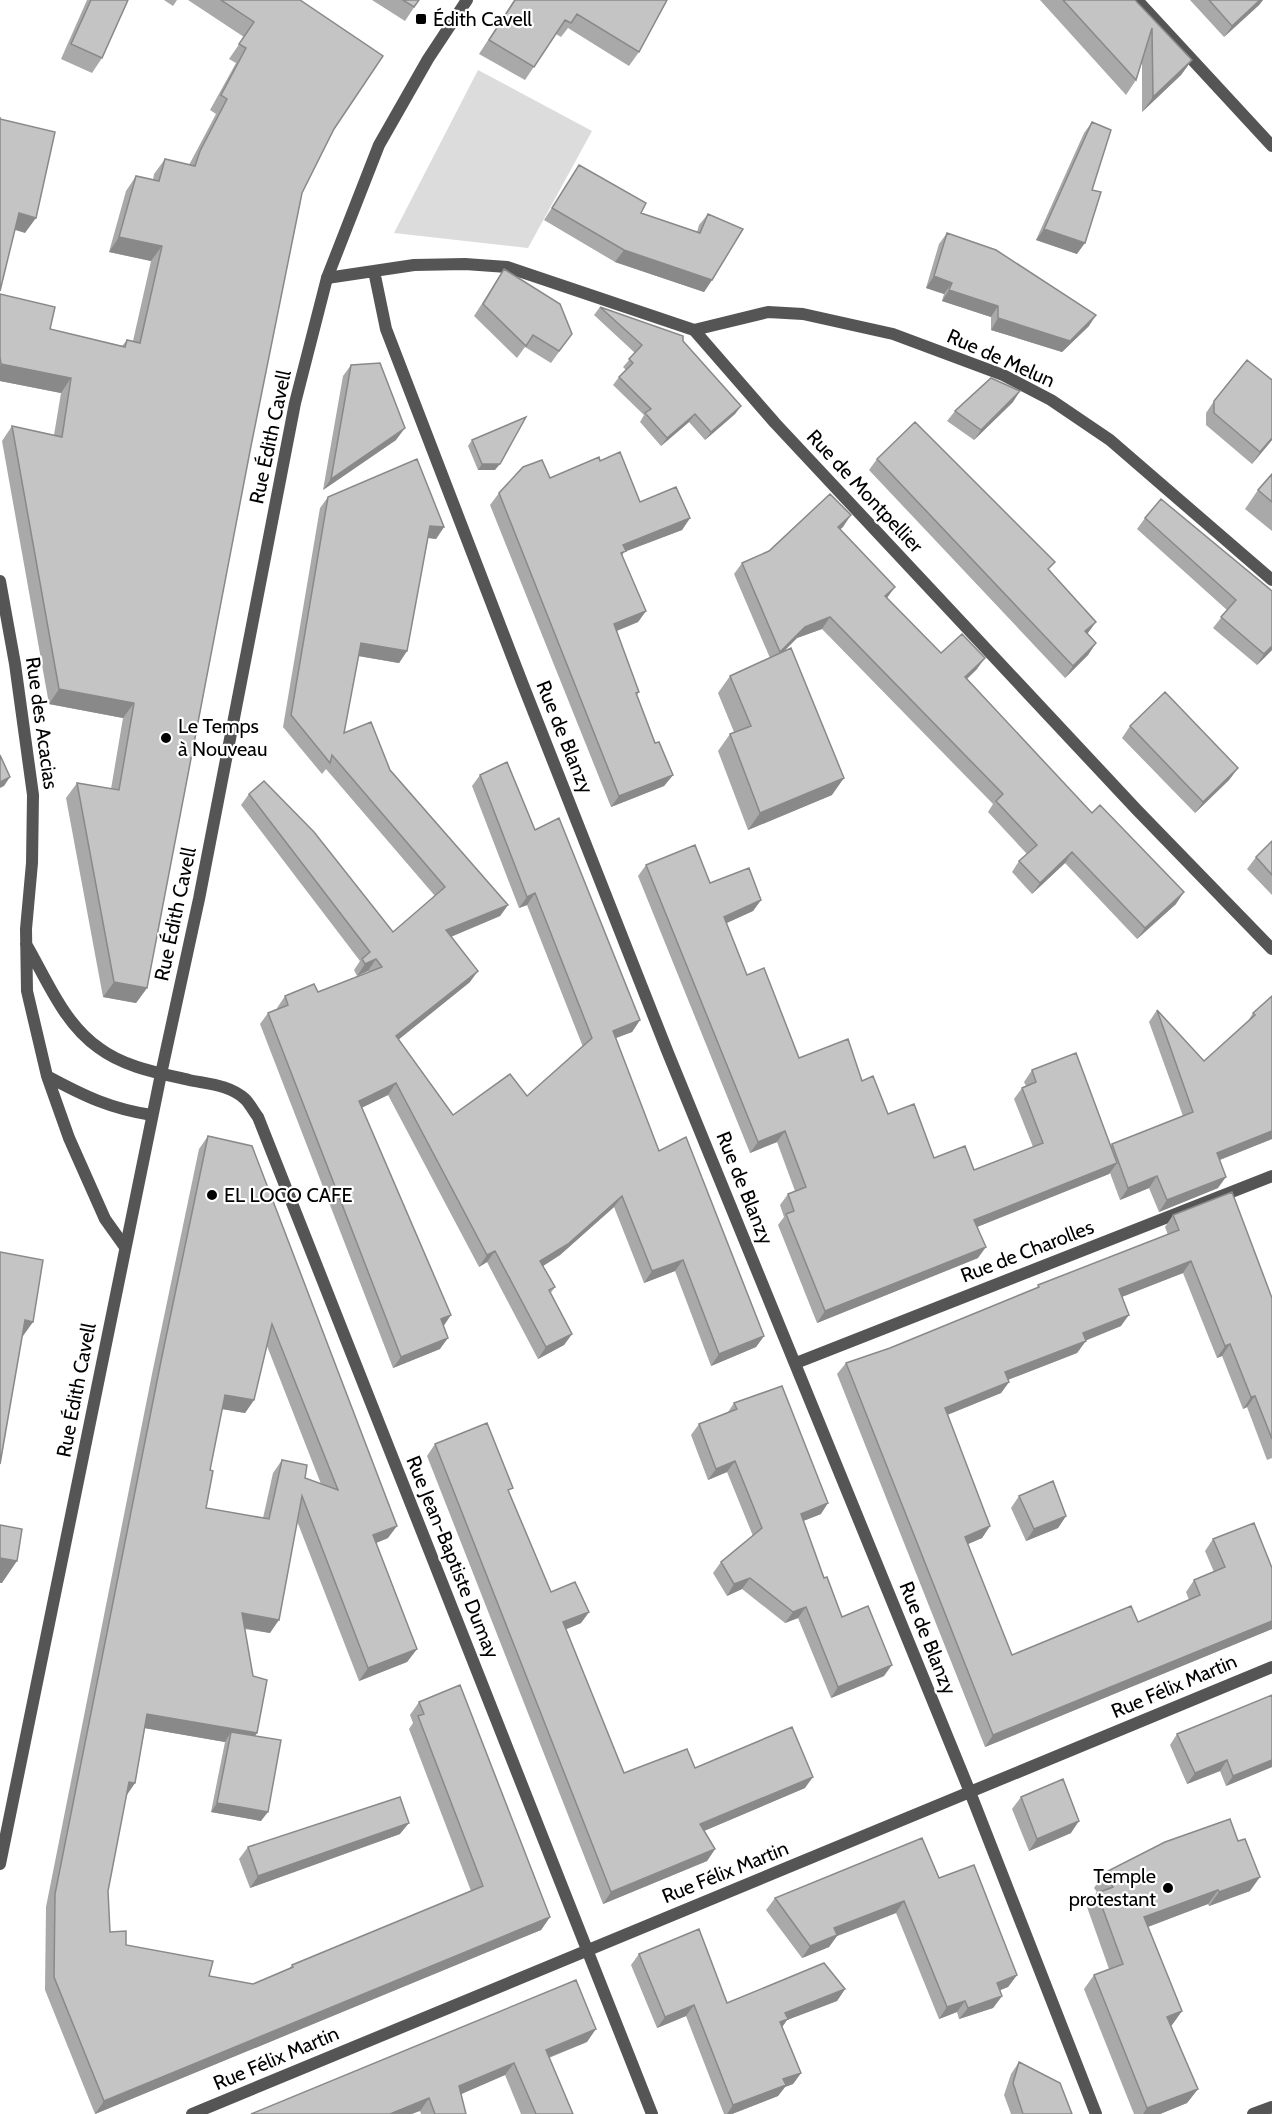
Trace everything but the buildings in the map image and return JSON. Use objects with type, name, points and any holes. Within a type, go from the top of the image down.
[{"type":"street","name":"Rue Édith Cavell","points":[[0,1864],[152,1115],[199,899],[295,403],[327,278],[379,145],[428,59],[467,0]]},
{"type":"street","points":[[1137,0],[1272,146]]},
{"type":"street","points":[[327,278],[414,265],[465,264],[507,267],[694,330]]},
{"type":"street","name":"Rue de Blanzy","points":[[374,271],[386,329],[489,598],[668,1053],[970,1792],[1096,2114]]},
{"type":"street","name":"Rue de Melun","points":[[694,330],[768,312],[803,314],[893,334],[1003,375],[1051,400],[1110,440],[1272,580]]},
{"type":"street","name":"Rue de Montpellier","points":[[694,330],[775,423],[1137,810],[1272,949]]},
{"type":"street","name":"Rue des Acacias","points":[[0,581],[15,664],[33,795],[32,862],[26,944],[27,991],[47,1076],[69,1138],[105,1219],[125,1247]]},
{"type":"street","points":[[26,944],[72,1023],[99,1049],[130,1065],[161,1074]]},
{"type":"street","name":"Rue Jean-Baptiste Dumay","points":[[161,1074],[221,1086],[246,1099],[258,1118],[652,2114]]},
{"type":"street","points":[[47,1076],[87,1098],[124,1111],[152,1115]]},
{"type":"street","name":"Rue de Charolles","points":[[796,1363],[1272,1176]]},
{"type":"street","name":"Rue Félix Martin","points":[[192,2114],[1272,1667]]},
{"type":"street","points":[[1253,2114],[1272,2107]]},
{"type":"shaded area","points":[[478,70],[592,131],[528,248],[394,233]]},
{"type":"place","name":"Édith Cavell","points":[[421,19]]},
{"type":"place","name":"Le Temps à Nouveau","points":[[166,738]]},
{"type":"place","name":"EL LOCO CAFE","points":[[212,1195]]},
{"type":"place","name":"Temple protestant","points":[[1168,1888]]}]
